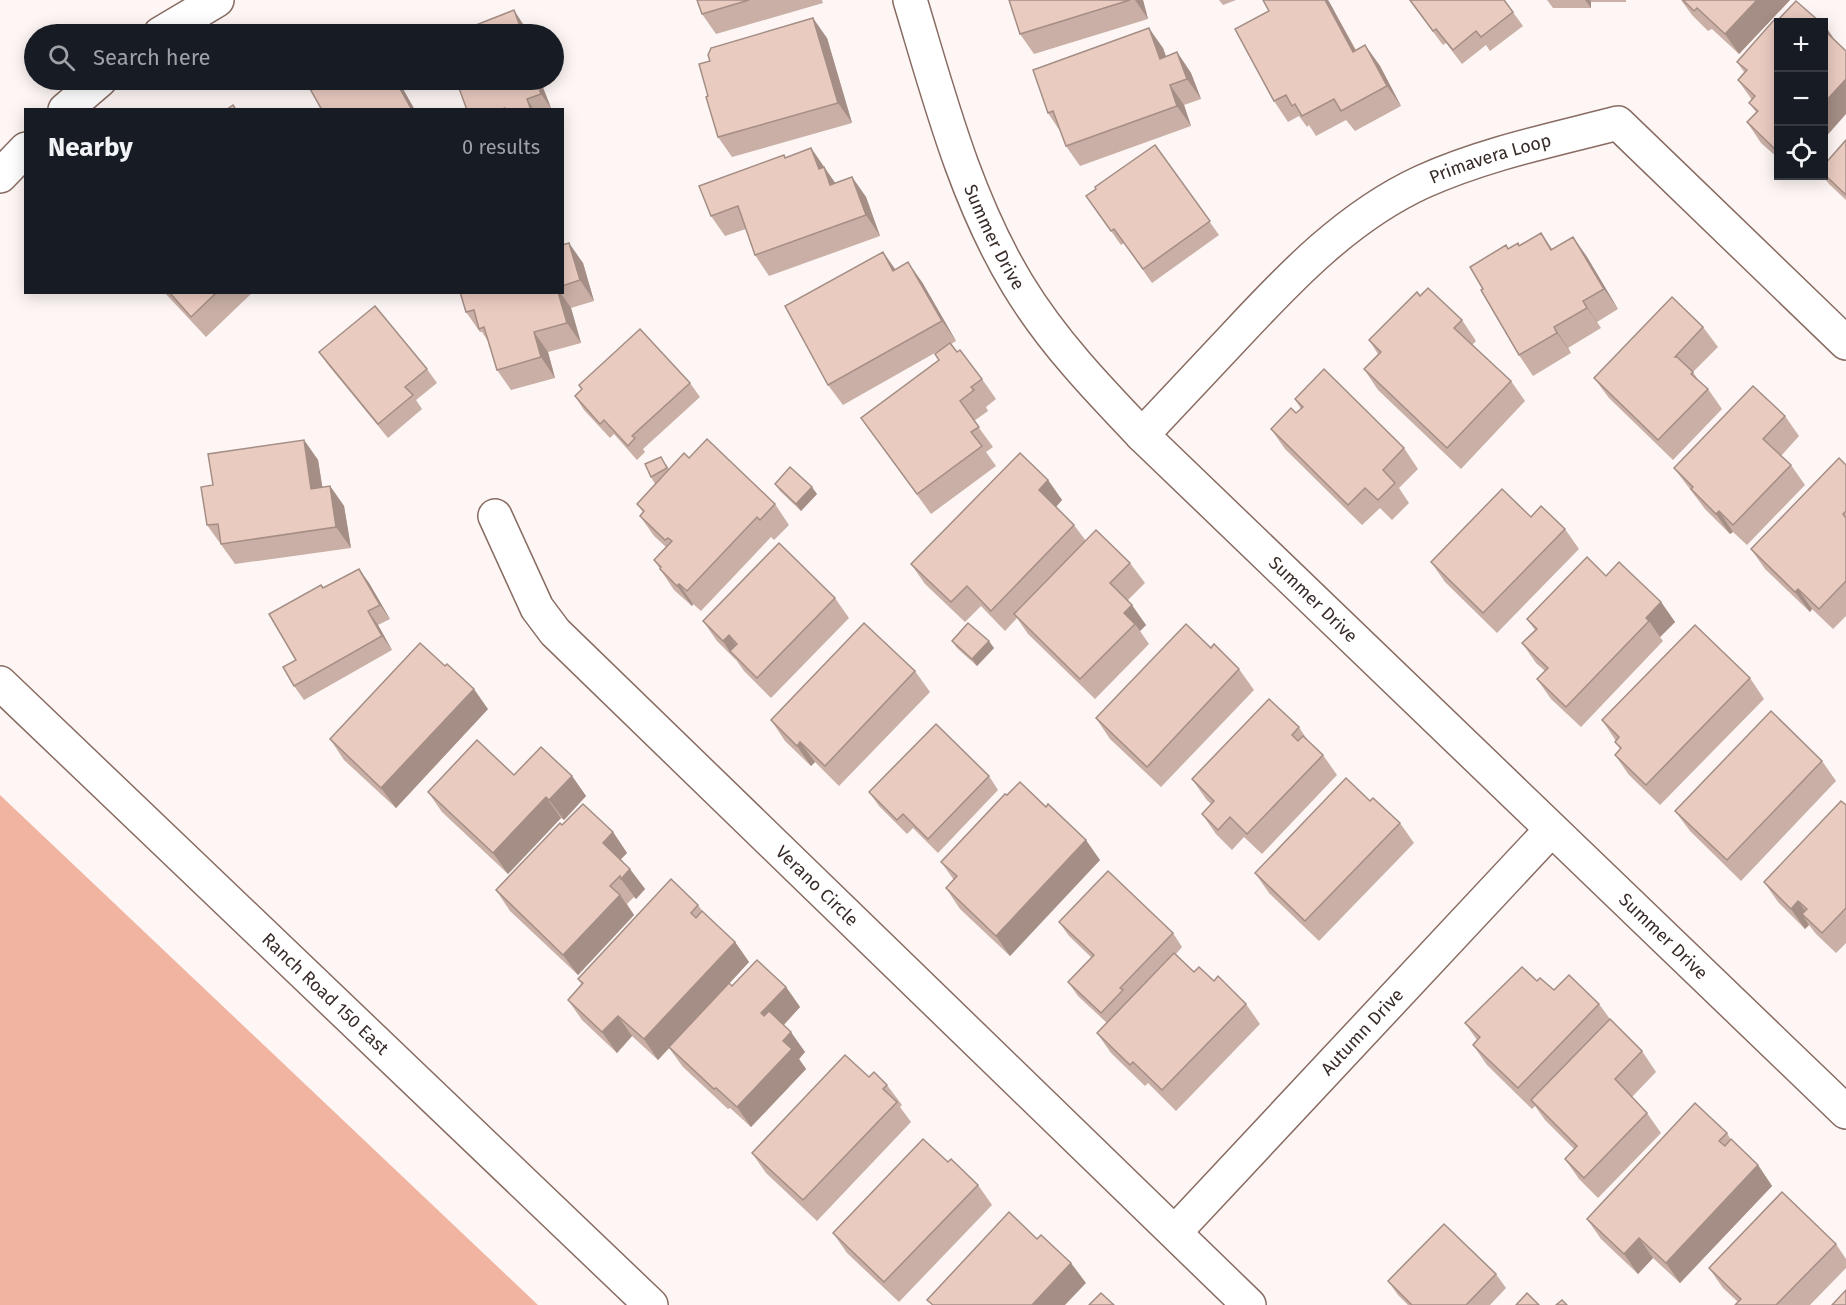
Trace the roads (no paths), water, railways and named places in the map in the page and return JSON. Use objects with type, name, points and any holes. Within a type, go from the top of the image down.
[{"type":"street","points":[[177,24],[217,0]]},
{"type":"street","name":"Summer Drive","points":[[910,0],[960,160],[988,229],[1017,284],[1050,332],[1084,374],[1142,435],[1846,1112]]},
{"type":"street","points":[[67,108],[88,90]]},
{"type":"street","name":"Primavera Loop","points":[[1142,435],[1278,290],[1368,212],[1421,183],[1487,157],[1618,123],[1846,344]]},
{"type":"street","points":[[0,176],[24,151]]},
{"type":"street","name":"Verano Circle","points":[[495,516],[537,608],[555,632],[1249,1305]]},
{"type":"street","name":"Ranch Road 150 East","points":[[0,683],[651,1305]]},
{"type":"street","name":"Autumn Drive","points":[[1175,1232],[1551,830]]}]
